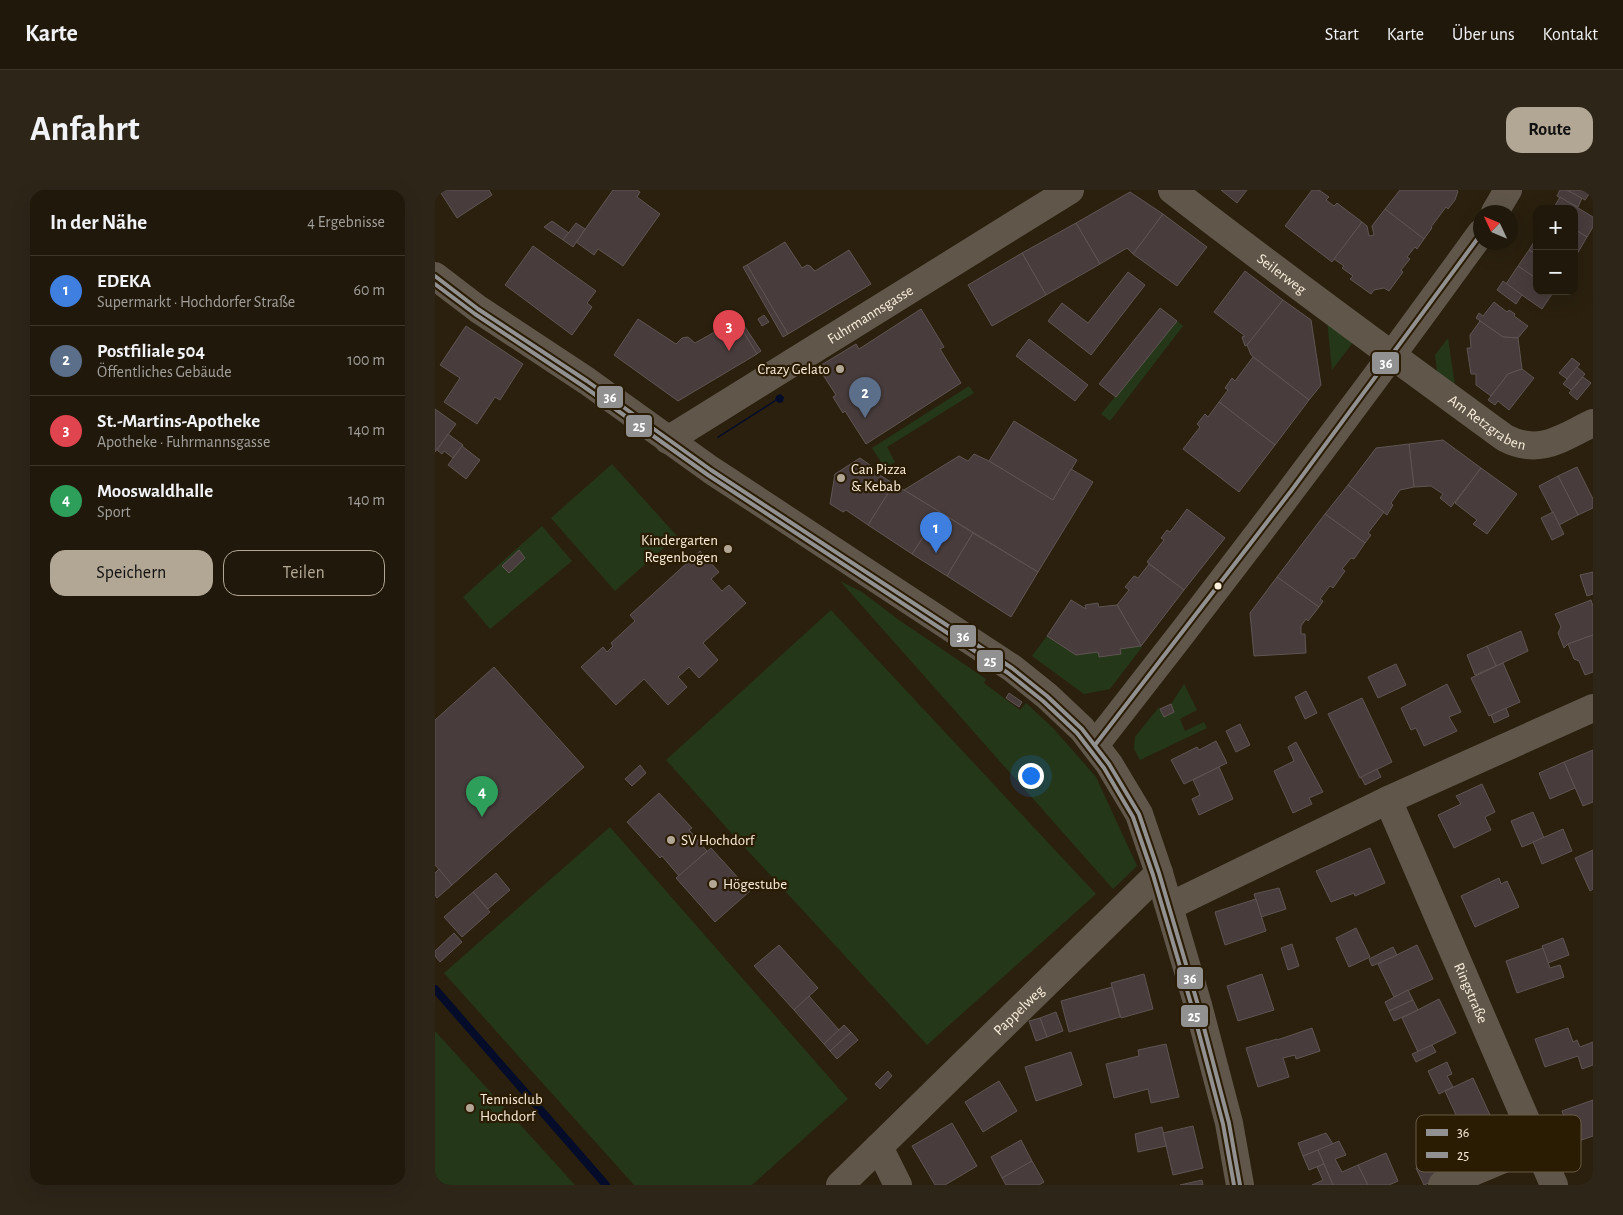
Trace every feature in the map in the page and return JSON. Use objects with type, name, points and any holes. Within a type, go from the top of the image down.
[{"type":"street","name":"Fuhrmannsgasse","points":[[668,440],[1070,190]]},
{"type":"street","name":"Seilerweg","points":[[1171,190],[1240,244],[1391,355]]},
{"type":"street","points":[[1499,205],[1508,190]]},
{"type":"street","points":[[1095,745],[1168,652],[1473,244]]},
{"type":"street","points":[[435,276],[478,309],[587,381],[668,440],[1012,668],[1047,696],[1082,729],[1109,764],[1139,814],[1170,906],[1200,1014],[1229,1123],[1241,1185]]},
{"type":"street","name":"Am Retzgraben","points":[[1391,355],[1505,438],[1517,444],[1532,447],[1550,444],[1593,423]]},
{"type":"street","points":[[1170,906],[1389,800],[1593,708]]},
{"type":"street","name":"Ringstraße","points":[[1389,800],[1524,1115]]},
{"type":"street","name":"Pappelweg","points":[[840,1185],[1159,873]]},
{"type":"street","points":[[879,1147],[899,1185]]},
{"type":"street","points":[[1441,1185],[1472,1172]]},
{"type":"street","name":"Ringstraße","points":[[1548,1172],[1554,1185]]},
{"type":"green space","points":[[1327,320],[1354,341],[1332,370]]},
{"type":"green space","points":[[1177,321],[1183,326],[1110,421],[1101,414]]},
{"type":"green space","points":[[1448,338],[1455,385],[1437,371],[1435,355]]},
{"type":"green space","points":[[969,386],[974,393],[887,447],[895,462],[885,468],[872,448]]},
{"type":"green space","points":[[612,464],[677,536],[615,591],[551,518]]},
{"type":"green space","points":[[542,526],[572,561],[490,629],[463,597]]},
{"type":"green space","points":[[840,581],[862,592],[899,620],[986,679],[984,683],[1020,710],[1026,703],[1053,728],[1096,777],[1137,866],[1113,889]]},
{"type":"green space","points":[[831,610],[1096,894],[927,1045],[666,760]]},
{"type":"green space","points":[[1047,636],[1076,655],[1098,652],[1099,657],[1121,654],[1120,649],[1142,647],[1110,689],[1084,694],[1032,656]]},
{"type":"green space","points":[[1184,684],[1197,710],[1180,719],[1185,731],[1204,722],[1207,728],[1140,760],[1134,749],[1135,737],[1159,707],[1164,717],[1174,712],[1171,704]]},
{"type":"green space","points":[[610,827],[848,1099],[752,1185],[634,1185],[444,973]]},
{"type":"green space","name":"Tennisclub Hochdorf","points":[[435,1031],[575,1185],[435,1185]]},
{"type":"water","points":[[780,394],[784,397],[783,402],[779,403],[776,401],[717,437],[775,400],[776,396]]},
{"type":"building","points":[[439,190],[489,190],[492,195],[457,218]]},
{"type":"building","points":[[613,190],[637,190],[640,192],[637,197],[660,214],[623,266],[598,249],[594,255],[576,242]]},
{"type":"building","points":[[1221,190],[1247,190],[1237,203]]},
{"type":"building","points":[[1312,190],[1319,190],[1329,197],[1326,200],[1334,206],[1337,203],[1362,222],[1332,262],[1285,226]]},
{"type":"building","points":[[1400,190],[1458,191],[1455,200],[1448,209],[1446,207],[1424,239],[1385,209]]},
{"type":"building","points":[[1560,190],[1567,190],[1582,198],[1578,207],[1578,205],[1574,205],[1557,196]]},
{"type":"building","points":[[1567,190],[1589,190],[1591,191],[1585,200]]},
{"type":"building","points":[[1130,192],[1163,214],[1133,254],[1127,248],[1100,264],[1076,223]]},
{"type":"building","points":[[1560,197],[1573,205],[1555,205]]},
{"type":"building","points":[[1578,208],[1593,217],[1593,227],[1587,237],[1578,231]]},
{"type":"building","points":[[1385,209],[1424,239],[1417,249],[1415,247],[1407,257],[1410,259],[1389,291],[1384,288],[1374,290],[1371,294],[1350,279],[1353,276],[1334,259],[1362,222],[1367,226],[1369,236],[1374,235],[1372,226]]},
{"type":"building","points":[[1163,214],[1207,247],[1177,286],[1133,254]]},
{"type":"building","points":[[552,221],[569,233],[563,240],[544,227]]},
{"type":"building","points":[[576,223],[585,229],[573,247],[563,240]]},
{"type":"building","points":[[1076,223],[1100,264],[1046,295],[1022,253]]},
{"type":"building","points":[[1578,231],[1587,237],[1578,252]]},
{"type":"building","points":[[785,242],[802,268],[807,265],[815,271],[849,250],[871,284],[788,334],[747,265]]},
{"type":"building","points":[[1533,244],[1533,252],[1529,250]]},
{"type":"building","points":[[533,246],[596,291],[587,303],[592,307],[572,335],[505,285]]},
{"type":"building","points":[[1529,250],[1533,252],[1533,276],[1518,266]]},
{"type":"building","points":[[1022,253],[1046,295],[992,326],[968,285]]},
{"type":"building","points":[[747,265],[788,334],[783,337],[743,267]]},
{"type":"building","points":[[1518,266],[1533,276],[1533,295],[1551,295],[1542,309],[1506,284]]},
{"type":"building","points":[[1245,271],[1283,300],[1245,346],[1242,337],[1245,336],[1214,312]]},
{"type":"building","points":[[1128,272],[1145,285],[1091,355],[1048,321],[1062,303],[1088,323]]},
{"type":"building","points":[[1503,281],[1522,295],[1516,304],[1497,290]]},
{"type":"building","points":[[1283,300],[1311,320],[1321,385],[1309,400],[1251,355],[1247,345]]},
{"type":"building","points":[[1494,302],[1507,312],[1509,310],[1515,314],[1514,316],[1528,326],[1518,338],[1503,337],[1476,318],[1479,313],[1483,316]]},
{"type":"building","points":[[1160,308],[1177,321],[1116,397],[1099,384]]},
{"type":"building","points":[[921,309],[944,347],[940,349],[961,383],[866,444],[845,411],[843,413],[833,397],[836,395],[818,367],[856,344],[859,349]]},
{"type":"building","points":[[764,315],[769,322],[762,326],[758,319]]},
{"type":"building","points":[[739,318],[761,351],[757,354],[736,320]]},
{"type":"building","points":[[638,319],[676,344],[682,338],[688,337],[695,343],[736,320],[757,354],[678,401],[614,355]]},
{"type":"building","points":[[1480,321],[1503,337],[1518,338],[1522,369],[1508,374],[1491,396],[1476,385],[1476,374],[1471,374],[1467,348],[1471,348],[1470,335]]},
{"type":"building","points":[[466,326],[523,364],[500,400],[495,397],[477,424],[444,402],[460,378],[440,365]]},
{"type":"building","points":[[1029,339],[1088,385],[1075,401],[1016,356]]},
{"type":"building","points":[[1253,357],[1309,400],[1275,445],[1219,402],[1228,390],[1225,388],[1232,378],[1235,381]]},
{"type":"building","points":[[1572,358],[1580,364],[1567,379],[1559,373]]},
{"type":"building","points":[[1577,367],[1585,374],[1571,390],[1563,384]]},
{"type":"building","points":[[1522,369],[1534,378],[1509,410],[1498,401],[1495,405],[1488,400],[1508,374]]},
{"type":"building","points":[[1583,377],[1591,383],[1577,400],[1569,393]]},
{"type":"building","points":[[1219,402],[1275,445],[1239,492],[1183,449],[1200,427],[1197,424],[1205,414],[1208,417]]},
{"type":"building","points":[[435,409],[456,424],[435,452]]},
{"type":"building","points":[[1014,421],[1077,460],[1053,500],[989,461]]},
{"type":"building","points":[[448,434],[463,445],[453,458],[444,451],[442,454],[437,450]]},
{"type":"building","points":[[1443,440],[1481,468],[1451,507],[1440,498],[1443,494],[1431,486],[1414,487],[1409,444]]},
{"type":"building","points":[[1409,444],[1414,487],[1400,490],[1391,503],[1393,505],[1387,515],[1348,485],[1376,448]]},
{"type":"building","points":[[462,446],[480,460],[466,479],[448,465]]},
{"type":"building","points":[[974,454],[1053,500],[1071,469],[1093,482],[1038,572],[904,490],[959,456],[968,461]]},
{"type":"building","points":[[860,458],[873,467],[872,470],[894,484],[868,525],[846,510],[843,512],[830,504],[835,474]]},
{"type":"building","points":[[1577,467],[1593,499],[1593,508],[1578,515],[1558,476]]},
{"type":"building","points":[[1481,468],[1517,494],[1487,534],[1473,524],[1477,520],[1455,503]]},
{"type":"building","points":[[1558,476],[1578,515],[1559,525],[1539,486]]},
{"type":"building","points":[[894,484],[940,512],[912,554],[868,525]]},
{"type":"building","points":[[1348,485],[1384,512],[1368,533],[1371,535],[1365,543],[1325,514]]},
{"type":"building","points":[[1187,509],[1225,538],[1184,590],[1147,562],[1164,540],[1161,538],[1167,530],[1170,532]]},
{"type":"building","points":[[940,512],[973,533],[947,576],[912,554]]},
{"type":"building","points":[[1553,512],[1564,534],[1552,540],[1541,518]]},
{"type":"building","points":[[1325,514],[1365,543],[1354,559],[1351,558],[1342,569],[1345,571],[1333,588],[1330,586],[1320,599],[1323,601],[1319,607],[1277,577]]},
{"type":"building","points":[[973,533],[1038,572],[1011,617],[947,576]]},
{"type":"building","points":[[519,550],[525,558],[509,573],[502,566]]},
{"type":"building","points":[[700,551],[719,572],[711,579],[722,591],[729,585],[746,603],[703,643],[718,660],[699,678],[689,667],[678,677],[687,687],[668,705],[644,679],[616,705],[581,667],[603,647],[607,652],[613,646],[611,643],[635,621],[630,615]]},
{"type":"building","points":[[1149,564],[1184,590],[1141,646],[1117,605],[1129,590],[1125,587],[1134,576],[1138,578]]},
{"type":"building","points":[[1593,572],[1593,594],[1587,596],[1580,575]]},
{"type":"building","points":[[1277,577],[1319,607],[1308,621],[1306,619],[1301,626],[1301,634],[1305,634],[1306,653],[1254,656],[1250,613]]},
{"type":"building","points":[[1071,600],[1086,609],[1085,605],[1098,603],[1099,607],[1117,605],[1141,646],[1120,649],[1121,654],[1099,657],[1098,652],[1076,655],[1047,636]]},
{"type":"building","points":[[1591,600],[1593,606],[1593,635],[1568,644],[1564,648],[1558,633],[1561,627],[1555,614]]},
{"type":"building","points":[[1521,631],[1528,651],[1496,666],[1487,646]]},
{"type":"building","points":[[1593,635],[1593,672],[1585,675],[1579,661],[1574,659],[1568,644]]},
{"type":"building","points":[[1487,646],[1496,666],[1475,675],[1467,655]]},
{"type":"building","points":[[1503,663],[1520,702],[1489,716],[1471,678]]},
{"type":"building","points":[[1396,664],[1406,685],[1378,698],[1368,677]]},
{"type":"building","points":[[494,667],[584,767],[452,885],[435,865],[435,720]]},
{"type":"building","points":[[1447,684],[1461,712],[1449,717],[1457,731],[1424,746],[1416,728],[1411,730],[1401,708]]},
{"type":"building","points":[[1306,691],[1317,713],[1305,719],[1295,697]]},
{"type":"building","points":[[1009,693],[1022,702],[1019,707],[1006,698]]},
{"type":"building","points":[[1362,698],[1392,762],[1360,778],[1328,714]]},
{"type":"building","points":[[1171,704],[1174,712],[1164,717],[1160,709]]},
{"type":"building","points":[[1506,708],[1509,716],[1494,723],[1491,715]]},
{"type":"building","points":[[1240,724],[1250,745],[1236,752],[1226,731]]},
{"type":"building","points":[[1216,741],[1227,763],[1184,784],[1171,760],[1197,747],[1199,750]]},
{"type":"building","points":[[1296,742],[1323,792],[1309,798],[1312,804],[1293,813],[1274,771],[1294,761],[1288,747]]},
{"type":"building","points":[[1593,750],[1593,802],[1583,806],[1564,762]]},
{"type":"building","points":[[1564,762],[1575,788],[1550,799],[1539,773]]},
{"type":"building","points":[[640,765],[646,773],[632,786],[625,779]]},
{"type":"building","points":[[1219,767],[1233,799],[1199,815],[1192,799],[1200,795],[1193,780]]},
{"type":"building","points":[[1377,769],[1381,777],[1365,785],[1361,777]]},
{"type":"building","points":[[1482,784],[1495,812],[1485,817],[1491,830],[1454,848],[1438,815],[1461,804],[1456,796]]},
{"type":"building","name":"SV Hochdorf","points":[[659,793],[692,828],[689,830],[707,851],[679,876],[662,856],[660,858],[627,822]]},
{"type":"building","points":[[1533,812],[1544,838],[1522,847],[1511,821]]},
{"type":"building","points":[[1563,829],[1572,851],[1542,864],[1533,842]]},
{"type":"building","points":[[711,848],[750,891],[715,922],[676,878]]},
{"type":"building","points":[[1370,848],[1385,883],[1355,896],[1354,893],[1331,902],[1316,871]]},
{"type":"building","points":[[1593,850],[1593,889],[1590,891],[1575,858]]},
{"type":"building","points":[[439,869],[452,885],[437,898],[435,895],[435,873]]},
{"type":"building","points":[[496,873],[510,890],[488,909],[473,892]]},
{"type":"building","points":[[1499,878],[1501,884],[1507,881],[1519,907],[1475,927],[1461,896]]},
{"type":"building","points":[[1279,888],[1286,909],[1261,917],[1254,894]]},
{"type":"building","points":[[473,892],[490,912],[462,937],[444,917]]},
{"type":"building","points":[[1256,899],[1266,931],[1225,945],[1215,912]]},
{"type":"building","points":[[1356,928],[1370,957],[1349,967],[1336,938]]},
{"type":"building","points":[[454,933],[462,942],[440,962],[435,956],[435,951]]},
{"type":"building","points":[[1563,938],[1569,955],[1548,963],[1542,946]]},
{"type":"building","points":[[1292,944],[1299,966],[1288,970],[1281,948]]},
{"type":"building","points":[[779,945],[818,988],[794,1010],[754,966]]},
{"type":"building","points":[[1417,945],[1433,979],[1394,997],[1378,964]]},
{"type":"building","points":[[1393,947],[1397,955],[1372,966],[1369,959]]},
{"type":"building","points":[[1543,948],[1550,968],[1560,965],[1564,977],[1517,993],[1506,961]]},
{"type":"building","points":[[1144,974],[1153,1009],[1121,1018],[1111,983]]},
{"type":"building","points":[[1262,974],[1274,1010],[1238,1021],[1227,986]]},
{"type":"building","points":[[1112,987],[1120,1017],[1069,1032],[1061,1001]]},
{"type":"building","points":[[1408,990],[1413,1000],[1389,1011],[1385,1002]]},
{"type":"building","points":[[809,996],[839,1030],[824,1044],[794,1010]]},
{"type":"building","points":[[1439,999],[1456,1033],[1418,1052],[1402,1018]]},
{"type":"building","points":[[1413,1000],[1418,1010],[1394,1021],[1389,1011]]},
{"type":"building","points":[[1056,1012],[1063,1031],[1047,1037],[1040,1018]]},
{"type":"building","points":[[1040,1018],[1047,1037],[1036,1041],[1029,1021]]},
{"type":"building","points":[[844,1025],[851,1032],[830,1051],[824,1044]]},
{"type":"building","points":[[1312,1028],[1320,1051],[1296,1059],[1295,1055],[1283,1058],[1289,1077],[1258,1087],[1246,1048]]},
{"type":"building","points":[[1568,1028],[1573,1042],[1577,1040],[1580,1047],[1593,1042],[1593,1065],[1582,1069],[1578,1056],[1545,1067],[1535,1039]]},
{"type":"building","points":[[851,1032],[858,1040],[837,1059],[830,1051]]},
{"type":"building","points":[[1166,1044],[1179,1097],[1151,1103],[1148,1089],[1114,1098],[1106,1064],[1139,1056],[1138,1050]]},
{"type":"building","points":[[1432,1045],[1436,1052],[1416,1062],[1412,1054]]},
{"type":"building","points":[[1071,1052],[1082,1085],[1036,1101],[1025,1067]]},
{"type":"building","points":[[1447,1062],[1452,1074],[1447,1076],[1453,1087],[1439,1094],[1428,1071]]},
{"type":"building","points":[[888,1071],[892,1076],[880,1089],[875,1084]]},
{"type":"building","points":[[1473,1078],[1490,1115],[1456,1115],[1445,1091]]},
{"type":"building","points":[[999,1081],[1017,1111],[983,1132],[965,1102]]},
{"type":"building","points":[[1593,1100],[1593,1136],[1581,1140],[1581,1115],[1563,1115],[1562,1111]]},
{"type":"building","points":[[952,1123],[977,1166],[945,1185],[935,1185],[912,1146]]},
{"type":"building","points":[[1193,1126],[1203,1168],[1173,1175],[1163,1133]]},
{"type":"building","points":[[1162,1127],[1166,1146],[1138,1152],[1135,1134]]},
{"type":"building","points":[[1326,1133],[1333,1144],[1303,1156],[1298,1143]]},
{"type":"building","points":[[1021,1140],[1032,1161],[1002,1178],[991,1157]]},
{"type":"building","points":[[1339,1141],[1346,1155],[1335,1159],[1342,1172],[1358,1165],[1368,1185],[1333,1185],[1318,1150]]},
{"type":"building","points":[[1318,1150],[1324,1164],[1309,1170],[1303,1156]]},
{"type":"building","points":[[1386,1153],[1398,1181],[1389,1185],[1368,1185],[1358,1165]]},
{"type":"building","points":[[1032,1161],[1044,1182],[1039,1185],[1006,1185],[1002,1178]]},
{"type":"building","points":[[1324,1164],[1333,1185],[1312,1185],[1323,1180],[1317,1167]]},
{"type":"building","points":[[1418,1172],[1438,1172],[1441,1178],[1424,1185]]},
{"type":"building","points":[[1202,1180],[1203,1185],[1180,1185]]},
{"type":"waterway","points":[[435,989],[606,1185]]},
{"type":"transit line","name":"36","points":[[1095,745],[1291,491],[1473,245]]},
{"type":"transit line","name":"36","points":[[435,276],[478,309],[587,381],[711,470],[1012,668],[1047,696],[1082,729],[1109,764],[1139,814],[1159,873],[1198,1005],[1229,1123],[1240,1185]]},
{"type":"transit line","name":"25","points":[[435,284],[475,314],[583,386],[708,475],[1008,673],[1043,701],[1077,733],[1104,768],[1133,817],[1153,875],[1192,1007],[1223,1124],[1234,1185]]},
{"type":"place","name":"St.-Martins-Apotheke","points":[[729,351]]},
{"type":"place","name":"Crazy Gelato","points":[[840,369]]},
{"type":"place","name":"Postfiliale 504","points":[[865,418]]},
{"type":"place","name":"Can Pizza & Kebab","points":[[841,478]]},
{"type":"place","name":"Kindergarten Regenbogen","points":[[728,549]]},
{"type":"place","name":"EDEKA","points":[[936,553]]},
{"type":"place","name":"Mooswaldhalle","points":[[482,817]]},
{"type":"place","name":"SV Hochdorf","points":[[671,840]]},
{"type":"place","name":"Högestube","points":[[713,884]]},
{"type":"place","name":"Tennisclub Hochdorf","points":[[470,1108]]}]
